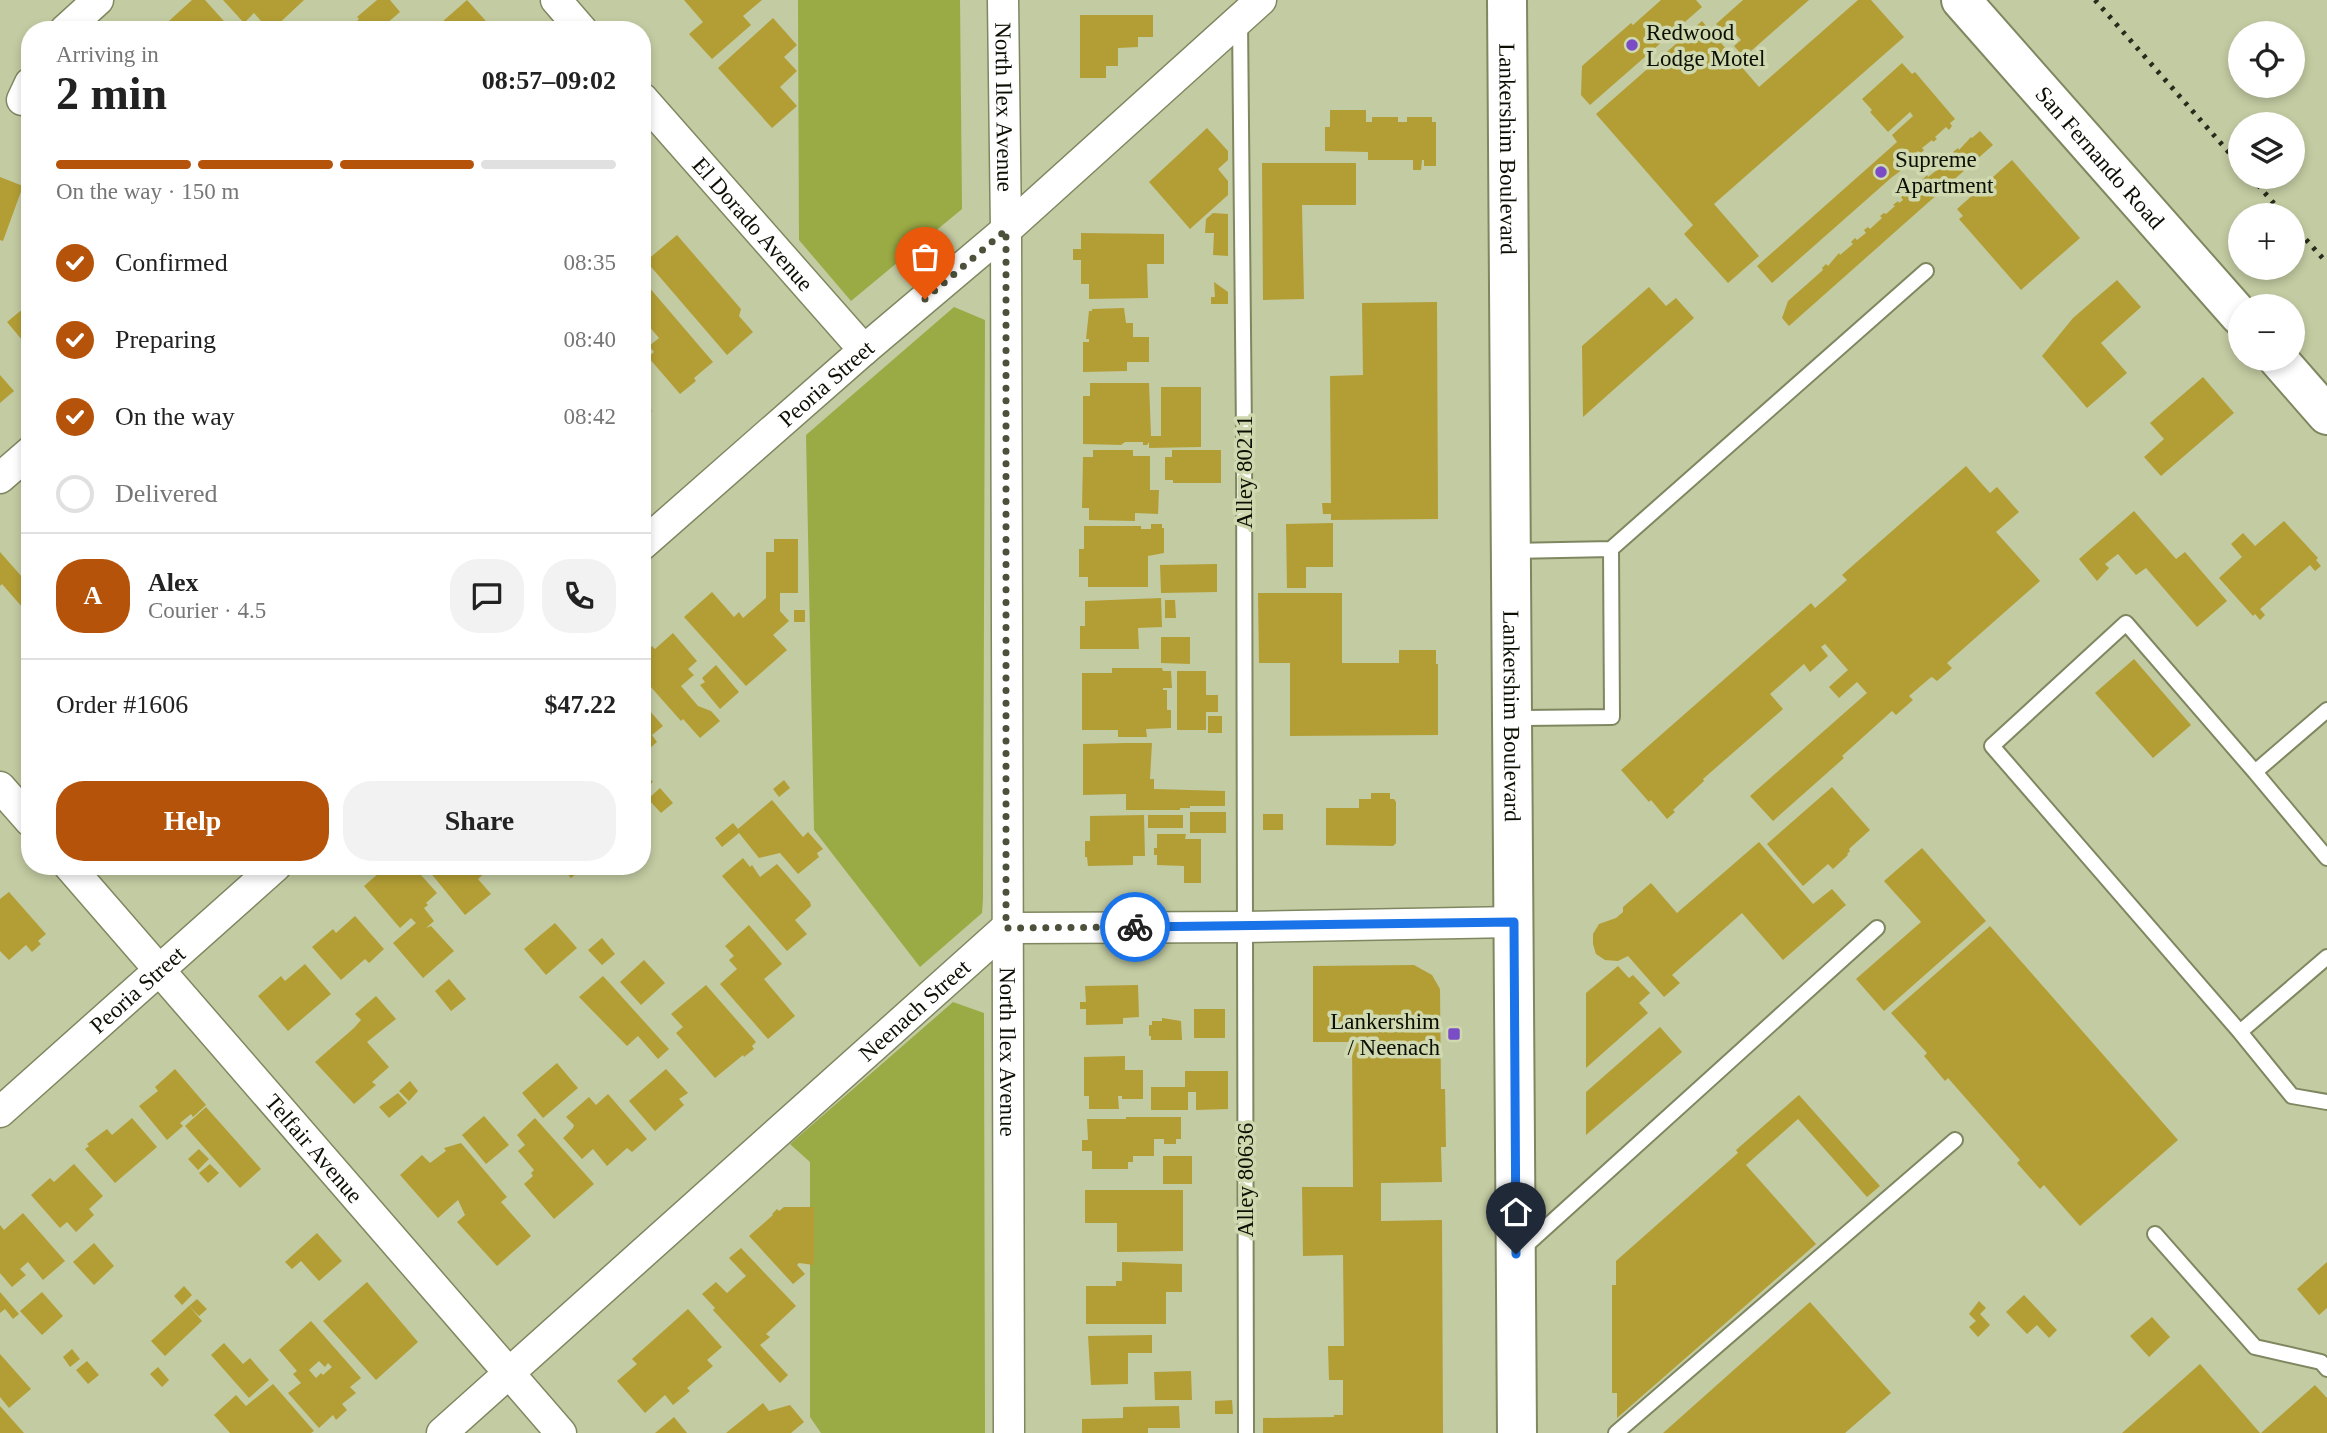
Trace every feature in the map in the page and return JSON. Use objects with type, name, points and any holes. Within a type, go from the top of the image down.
[{"type":"main road","name":"Lankershim Boulevard","points":[[1507,0],[1517,1433]]},
{"type":"main road","name":"San Fernando Road","points":[[1961,0],[2228,302]]},
{"type":"main road","points":[[2288,371],[2327,415]]},
{"type":"street","points":[[75,21],[98,0]]},
{"type":"street","points":[[556,0],[574,21]]},
{"type":"street","name":"North Ilex Avenue","points":[[1003,0],[1009,1433]]},
{"type":"street","name":"Peoria Street","points":[[651,537],[864,350],[1006,230],[1247,6]]},
{"type":"street","name":"El Dorado Avenue","points":[[651,108],[864,350]]},
{"type":"street","points":[[0,478],[21,460]]},
{"type":"street","points":[[0,787],[21,811]]},
{"type":"street","name":"Telfair Avenue","points":[[77,875],[561,1433]]},
{"type":"street","name":"Peoria Street","points":[[7,1102],[266,875]]},
{"type":"street","points":[[1006,928],[1514,922]]},
{"type":"street","name":"Neenach Street","points":[[442,1433],[1006,928]]},
{"type":"lane","name":"Alley 80211","points":[[1244,927],[1247,6]]},
{"type":"lane","points":[[1512,551],[1611,549],[1926,271]]},
{"type":"lane","points":[[1513,719],[1612,718],[1611,549]]},
{"type":"lane","points":[[2327,858],[2126,623],[1992,746],[2240,1032],[2292,1096],[2327,1102]]},
{"type":"lane","points":[[2255,772],[2327,710]]},
{"type":"lane","name":"Alley 80636","points":[[1244,927],[1246,1433]]},
{"type":"lane","points":[[1516,1254],[1877,928]]},
{"type":"lane","points":[[2240,1032],[2327,957]]},
{"type":"lane","points":[[1616,1433],[1955,1140]]},
{"type":"lane","points":[[2155,1234],[2255,1347],[2321,1362],[2327,1369]]},
{"type":"green space","points":[[798,0],[960,0],[962,209],[851,301],[799,240]]},
{"type":"green space","points":[[954,307],[985,320],[983,899],[982,913],[920,967],[814,830],[806,435]]},
{"type":"green space","points":[[953,1002],[984,1013],[985,1433],[821,1433],[810,1417],[810,1162],[790,1144]]},
{"type":"building","points":[[192,0],[205,0],[224,21],[169,21]]},
{"type":"building","points":[[223,0],[304,0],[282,21],[261,21],[254,13],[246,21],[242,21]]},
{"type":"building","points":[[377,0],[390,0],[400,12],[390,21],[357,21],[357,17]]},
{"type":"building","points":[[467,0],[486,21],[443,21]]},
{"type":"building","points":[[684,0],[762,0],[743,16],[751,25],[712,59],[689,34],[703,22]]},
{"type":"building","name":"Redwood Lodge Motel","points":[[1661,0],[1696,0],[1702,7],[1590,105],[1581,95],[1582,66]]},
{"type":"building","points":[[1743,0],[1809,0],[1751,51],[1749,49],[1742,55],[1734,46],[1741,40],[1731,29],[1725,34],[1716,24]]},
{"type":"building","points":[[1858,0],[1871,0],[1904,37],[1714,204],[1759,256],[1728,283],[1684,234],[1693,225],[1596,114],[1702,21],[1759,87]]},
{"type":"building","points":[[1080,15],[1153,15],[1153,37],[1138,37],[1138,47],[1118,48],[1118,66],[1106,66],[1106,78],[1080,78]]},
{"type":"building","points":[[773,18],[797,45],[784,57],[797,71],[780,87],[797,106],[772,128],[718,68]]},
{"type":"building","name":"Supreme Apartment","points":[[1902,63],[1912,74],[1915,72],[1955,119],[1950,123],[1952,126],[1949,130],[1946,127],[1935,137],[1937,139],[1922,148],[1924,150],[1921,153],[1918,151],[1905,164],[1907,166],[1772,283],[1757,266],[1897,142],[1892,135],[1913,116],[1910,112],[1888,132],[1862,99]]},
{"type":"building","points":[[1330,110],[1366,110],[1366,122],[1372,122],[1372,117],[1398,117],[1398,122],[1407,122],[1407,117],[1432,117],[1432,122],[1436,122],[1436,166],[1424,166],[1422,160],[1421,170],[1413,170],[1413,160],[1368,160],[1368,152],[1325,151],[1325,127],[1330,127]]},
{"type":"building","points":[[1207,128],[1228,151],[1228,160],[1218,169],[1228,181],[1228,195],[1190,229],[1149,182]]},
{"type":"building","name":"Supreme Apartment","points":[[1980,131],[1993,145],[1789,326],[1782,318],[1788,301],[1823,270],[1826,264],[1828,266],[1839,253],[1840,255],[1853,244],[1851,242],[1855,238],[1857,240],[1866,233],[1864,230],[1868,227],[1870,229],[1882,218],[1880,216],[1903,200],[1901,197],[1911,188],[1913,191],[1927,175],[1928,177],[1937,170],[1935,167],[1939,164],[1941,166],[1955,154],[1953,152],[1958,148],[1959,150]]},
{"type":"building","points":[[2012,160],[2080,238],[2021,290],[1959,219],[1963,216],[1957,209]]},
{"type":"building","points":[[1262,163],[1356,163],[1356,205],[1302,205],[1304,299],[1263,300]]},
{"type":"building","points":[[0,177],[21,185],[21,192],[3,241],[0,240]]},
{"type":"building","points":[[1213,213],[1228,214],[1228,256],[1213,255],[1214,233],[1205,233],[1206,219]]},
{"type":"building","points":[[1081,233],[1164,234],[1164,264],[1147,264],[1148,298],[1089,299],[1089,284],[1081,284],[1081,260],[1073,260],[1073,249],[1081,249]]},
{"type":"building","points":[[677,235],[741,309],[739,316],[753,332],[727,355],[651,267],[651,257]]},
{"type":"building","points":[[2117,280],[2141,307],[2101,343],[2127,373],[2087,408],[2042,356],[2073,318]]},
{"type":"building","points":[[1214,282],[1228,292],[1228,304],[1211,304],[1211,297],[1215,297]]},
{"type":"building","points":[[1649,287],[1666,306],[1676,298],[1694,318],[1583,417],[1582,346]]},
{"type":"building","points":[[651,290],[713,362],[680,394],[651,360],[654,352],[651,344],[659,338],[651,329]]},
{"type":"building","points":[[1437,302],[1438,519],[1331,520],[1331,514],[1323,514],[1322,503],[1331,503],[1330,376],[1363,375],[1362,303]]},
{"type":"building","points":[[1124,308],[1126,323],[1133,323],[1133,337],[1149,337],[1149,362],[1127,362],[1127,371],[1083,372],[1083,342],[1089,342],[1089,339],[1086,339],[1089,311]]},
{"type":"building","points":[[21,310],[21,339],[7,322]]},
{"type":"building","points":[[0,375],[14,391],[0,403]]},
{"type":"building","points":[[2203,377],[2234,413],[2161,476],[2144,457],[2164,439],[2150,423]]},
{"type":"building","points":[[1090,383],[1149,383],[1151,436],[1161,436],[1161,387],[1201,387],[1201,447],[1149,448],[1149,442],[1147,445],[1143,445],[1143,442],[1125,442],[1121,445],[1083,444],[1083,396],[1090,396]]},
{"type":"building","points":[[1093,450],[1133,450],[1133,456],[1150,456],[1150,490],[1159,490],[1158,514],[1135,513],[1135,521],[1089,520],[1089,508],[1082,508],[1083,457],[1093,457]]},
{"type":"building","points":[[1172,450],[1221,450],[1221,483],[1173,483],[1173,480],[1165,480],[1165,457],[1172,457]]},
{"type":"building","points":[[1966,466],[1990,493],[1997,487],[2019,512],[1996,532],[2040,581],[1947,663],[1952,668],[1937,681],[1930,678],[1909,696],[1913,700],[1896,715],[1892,711],[1773,821],[1750,796],[1867,693],[1857,682],[1839,698],[1829,687],[1848,670],[1825,644],[1821,647],[1828,656],[1810,672],[1804,664],[1770,694],[1783,709],[1703,779],[1667,819],[1621,770],[1811,603],[1815,608],[1847,580],[1842,575]]},
{"type":"building","points":[[2134,511],[2176,559],[2185,552],[2227,601],[2197,627],[2146,568],[2136,575],[2118,554],[2105,564],[2109,568],[2097,581],[2079,559]]},
{"type":"building","points":[[2284,521],[2318,558],[2316,560],[2321,566],[2315,571],[2310,565],[2260,609],[2265,615],[2260,620],[2255,614],[2253,616],[2219,578],[2242,557],[2231,544],[2243,533],[2255,546]]},
{"type":"building","points":[[1333,523],[1333,567],[1306,567],[1306,588],[1287,588],[1286,524]]},
{"type":"building","points":[[1151,524],[1162,524],[1164,528],[1164,553],[1148,556],[1148,587],[1088,587],[1088,577],[1079,577],[1079,549],[1084,549],[1084,526],[1141,526],[1141,529],[1151,529]]},
{"type":"building","points":[[774,539],[798,539],[798,593],[780,593],[780,611],[789,621],[773,635],[787,650],[746,686],[684,617],[712,592],[734,617],[739,612],[743,618],[766,598],[766,552],[774,552]]},
{"type":"building","points":[[0,552],[21,576],[21,606],[2,584],[0,586]]},
{"type":"building","points":[[1217,564],[1217,592],[1161,593],[1160,565]]},
{"type":"building","points":[[1258,593],[1342,593],[1342,663],[1399,663],[1399,650],[1436,650],[1438,735],[1290,736],[1290,663],[1259,663]]},
{"type":"building","points":[[1161,598],[1162,627],[1138,628],[1139,649],[1080,649],[1080,626],[1085,626],[1085,601]]},
{"type":"building","points":[[1165,600],[1175,600],[1176,618],[1165,618]]},
{"type":"building","points":[[794,610],[805,610],[805,622],[794,622]]},
{"type":"building","points":[[673,633],[697,661],[688,669],[694,675],[681,686],[698,706],[711,711],[720,721],[700,738],[651,687],[651,647],[655,649]]},
{"type":"building","points":[[1161,637],[1190,637],[1190,664],[1161,663]]},
{"type":"building","points":[[2134,659],[2191,725],[2153,758],[2095,693]]},
{"type":"building","points":[[716,665],[739,692],[720,709],[700,685],[705,682],[702,678]]},
{"type":"building","points":[[1112,668],[1162,668],[1163,671],[1171,671],[1172,688],[1163,690],[1167,690],[1171,728],[1146,729],[1147,737],[1118,737],[1118,730],[1082,730],[1082,673],[1112,673]]},
{"type":"building","points":[[1177,671],[1206,671],[1206,695],[1218,695],[1218,712],[1206,712],[1206,730],[1177,730]]},
{"type":"building","points":[[651,712],[663,726],[652,735],[657,742],[651,747]]},
{"type":"building","points":[[1208,716],[1222,716],[1222,733],[1208,733]]},
{"type":"building","points":[[1152,743],[1150,779],[1154,779],[1154,789],[1225,791],[1225,806],[1190,806],[1180,810],[1126,810],[1126,794],[1083,795],[1083,744]]},
{"type":"building","points":[[784,780],[790,788],[779,797],[773,789]]},
{"type":"building","points":[[1832,787],[1870,830],[1849,849],[1848,855],[1833,869],[1828,864],[1803,886],[1767,844]]},
{"type":"building","points":[[660,788],[673,803],[661,813],[651,802],[651,796]]},
{"type":"building","points":[[1371,793],[1390,793],[1390,799],[1396,802],[1396,843],[1393,846],[1326,845],[1326,808],[1359,808],[1359,799],[1371,799]]},
{"type":"building","points":[[772,800],[803,837],[808,832],[823,849],[817,853],[819,857],[798,874],[780,853],[759,858],[739,833],[722,847],[715,838],[733,823],[738,829]]},
{"type":"building","points":[[1190,812],[1226,812],[1226,833],[1190,833]]},
{"type":"building","points":[[1263,814],[1283,814],[1283,830],[1263,830]]},
{"type":"building","points":[[1144,815],[1145,856],[1133,856],[1133,865],[1088,866],[1085,841],[1090,841],[1090,816]]},
{"type":"building","points":[[1148,815],[1183,815],[1183,828],[1148,828]]},
{"type":"building","points":[[1157,834],[1186,834],[1185,839],[1201,839],[1201,883],[1184,883],[1184,866],[1157,865],[1154,848],[1157,848]]},
{"type":"building","points":[[1759,842],[1813,904],[1832,889],[1846,905],[1783,960],[1742,913],[1672,975],[1680,983],[1664,997],[1628,956],[1618,961],[1605,960],[1596,954],[1593,934],[1599,924],[1616,918],[1623,912],[1623,907],[1651,883],[1677,913]]},
{"type":"building","points":[[1922,848],[1986,921],[1884,1011],[1856,979],[1921,922],[1884,881]]},
{"type":"building","points":[[743,858],[760,877],[777,864],[810,902],[811,906],[795,920],[807,934],[787,951],[722,876]]},
{"type":"building","points":[[377,875],[421,875],[437,893],[424,908],[434,921],[426,928],[431,926],[454,951],[423,978],[393,943],[416,923],[411,918],[400,928],[364,886]]},
{"type":"building","points":[[432,875],[482,875],[478,879],[491,894],[465,915]]},
{"type":"building","points":[[9,892],[46,934],[38,941],[41,944],[32,952],[26,945],[9,960],[0,951],[0,899]]},
{"type":"building","points":[[355,916],[384,949],[369,963],[365,959],[341,980],[312,947],[333,929],[336,933]]},
{"type":"building","points":[[555,923],[577,948],[546,975],[524,949]]},
{"type":"building","points":[[749,925],[782,964],[764,979],[795,1016],[768,1039],[720,984],[737,969],[729,960],[734,956],[725,946]]},
{"type":"building","points":[[1990,926],[2178,1140],[2080,1226],[2044,1185],[2040,1189],[2017,1163],[2020,1160],[1948,1078],[1945,1081],[1924,1056],[1927,1053],[1891,1013]]},
{"type":"building","points":[[602,938],[615,954],[602,965],[588,950]]},
{"type":"building","points":[[644,960],[665,983],[641,1005],[620,982]]},
{"type":"building","points":[[305,964],[331,994],[288,1031],[258,996],[281,976],[285,981]]},
{"type":"building","points":[[1414,965],[1432,975],[1440,989],[1441,1089],[1445,1089],[1446,1147],[1441,1147],[1442,1182],[1381,1183],[1381,1221],[1442,1220],[1443,1433],[1263,1433],[1263,1418],[1343,1415],[1343,1380],[1329,1380],[1328,1346],[1344,1346],[1343,1255],[1303,1256],[1302,1187],[1353,1187],[1352,1042],[1313,1042],[1313,966]]},
{"type":"building","points":[[1618,966],[1629,978],[1633,975],[1650,993],[1639,1003],[1648,1013],[1586,1068],[1586,993]]},
{"type":"building","points":[[603,976],[669,1049],[658,1059],[638,1036],[627,1046],[579,997]]},
{"type":"building","points":[[449,979],[466,999],[451,1011],[435,991]]},
{"type":"building","points":[[706,985],[756,1042],[752,1046],[754,1049],[715,1078],[676,1033],[683,1027],[671,1014]]},
{"type":"building","points":[[1138,985],[1139,1017],[1123,1018],[1123,1024],[1086,1025],[1086,1009],[1080,1009],[1080,1002],[1086,1002],[1085,986]]},
{"type":"building","points":[[376,996],[396,1019],[367,1042],[389,1067],[372,1082],[376,1085],[354,1104],[315,1062],[354,1028],[361,1020],[355,1014]]},
{"type":"building","points":[[1194,1009],[1225,1009],[1225,1038],[1194,1038]]},
{"type":"building","points":[[1162,1018],[1181,1021],[1182,1040],[1151,1040],[1149,1025],[1152,1025],[1152,1021],[1162,1021]]},
{"type":"building","points":[[1660,1027],[1682,1052],[1586,1135],[1586,1092]]},
{"type":"building","points":[[1125,1056],[1125,1070],[1143,1070],[1143,1099],[1122,1099],[1122,1096],[1118,1096],[1119,1109],[1089,1109],[1089,1096],[1084,1096],[1084,1057]]},
{"type":"building","points":[[557,1063],[578,1088],[543,1118],[522,1093]]},
{"type":"building","points":[[175,1069],[206,1105],[193,1117],[191,1114],[180,1123],[183,1126],[167,1140],[139,1106],[158,1091],[155,1087]]},
{"type":"building","points":[[666,1069],[688,1093],[679,1099],[684,1105],[655,1131],[629,1101]]},
{"type":"building","points":[[1185,1071],[1228,1071],[1228,1109],[1196,1110],[1196,1092],[1188,1092],[1188,1110],[1151,1110],[1151,1087],[1185,1087]]},
{"type":"building","points":[[410,1081],[418,1091],[409,1101],[399,1091]]},
{"type":"building","points":[[398,1093],[407,1103],[389,1118],[379,1107]]},
{"type":"building","points":[[608,1094],[647,1139],[632,1152],[627,1148],[607,1166],[593,1149],[582,1159],[563,1138],[574,1125],[566,1117],[589,1097],[596,1105]]},
{"type":"building","points":[[1799,1095],[1880,1186],[1867,1197],[1798,1119],[1746,1165],[1816,1244],[1617,1418],[1617,1393],[1612,1393],[1612,1285],[1616,1285],[1616,1261]]},
{"type":"building","points":[[206,1107],[261,1169],[240,1188],[185,1126]]},
{"type":"building","points":[[484,1116],[509,1145],[486,1164],[462,1135]]},
{"type":"building","points":[[1181,1117],[1181,1139],[1176,1139],[1176,1144],[1164,1144],[1164,1139],[1154,1139],[1154,1156],[1133,1156],[1133,1162],[1128,1162],[1128,1169],[1092,1169],[1092,1151],[1082,1151],[1082,1140],[1088,1140],[1087,1119]]},
{"type":"building","points":[[132,1118],[157,1147],[115,1183],[85,1149],[89,1146],[87,1144],[107,1129],[112,1135]]},
{"type":"building","points":[[535,1118],[594,1184],[554,1219],[524,1184],[533,1176],[531,1173],[534,1170],[518,1151],[525,1145],[517,1135]]},
{"type":"building","points":[[461,1143],[507,1197],[501,1202],[531,1236],[497,1266],[457,1222],[465,1215],[458,1200],[438,1218],[400,1175],[422,1155],[430,1163],[446,1151],[444,1148]]},
{"type":"building","points":[[199,1149],[209,1159],[198,1170],[188,1159]]},
{"type":"building","points":[[1163,1156],[1192,1156],[1192,1184],[1163,1184]]},
{"type":"building","points":[[74,1164],[103,1196],[89,1209],[94,1215],[76,1232],[67,1222],[60,1228],[31,1195],[50,1178],[54,1182]]},
{"type":"building","points":[[210,1164],[219,1173],[208,1183],[199,1173]]},
{"type":"building","points":[[1085,1190],[1183,1190],[1183,1251],[1117,1252],[1117,1223],[1085,1223]]},
{"type":"building","points":[[784,1207],[814,1207],[814,1265],[799,1263],[797,1265],[805,1274],[793,1284],[749,1236],[777,1209],[779,1211]]},
{"type":"building","points":[[23,1213],[65,1261],[43,1280],[28,1262],[20,1269],[26,1275],[12,1287],[0,1273],[0,1225],[4,1230]]},
{"type":"building","points":[[317,1233],[342,1261],[319,1281],[301,1261],[292,1269],[285,1262]]},
{"type":"building","points":[[94,1243],[114,1266],[94,1285],[73,1262]]},
{"type":"building","points":[[741,1248],[796,1306],[766,1334],[770,1337],[760,1345],[788,1375],[780,1383],[713,1310],[715,1308],[702,1294],[716,1282],[727,1293],[746,1276],[729,1258]]},
{"type":"building","points":[[1122,1262],[1182,1264],[1182,1292],[1166,1292],[1166,1324],[1086,1324],[1086,1286],[1116,1286],[1116,1281],[1122,1281]]},
{"type":"building","points":[[2327,1262],[2327,1308],[2319,1315],[2297,1289]]},
{"type":"building","points":[[367,1282],[418,1342],[376,1380],[323,1321]]},
{"type":"building","points":[[184,1286],[192,1295],[182,1305],[174,1296]]},
{"type":"building","points":[[0,1292],[19,1314],[13,1319],[5,1309],[0,1313]]},
{"type":"building","points":[[42,1292],[63,1316],[42,1335],[20,1311]]},
{"type":"building","points":[[2024,1295],[2057,1330],[2049,1338],[2037,1325],[2027,1334],[2006,1312]]},
{"type":"building","points":[[197,1299],[207,1309],[199,1316],[189,1306]]},
{"type":"building","points":[[1979,1301],[1986,1308],[1980,1314],[1990,1325],[1978,1337],[1969,1327],[1976,1321],[1969,1314]]},
{"type":"building","points":[[1810,1302],[1891,1393],[1845,1433],[1663,1433]]},
{"type":"building","points":[[189,1306],[202,1321],[165,1356],[151,1341]]},
{"type":"building","points":[[688,1309],[722,1347],[707,1360],[713,1366],[687,1388],[690,1391],[673,1405],[665,1395],[645,1413],[617,1381],[637,1364],[632,1359]]},
{"type":"building","points":[[2152,1317],[2170,1337],[2149,1357],[2130,1336]]},
{"type":"building","points":[[311,1321],[361,1378],[350,1387],[356,1393],[342,1404],[347,1410],[336,1420],[333,1415],[319,1428],[288,1393],[301,1383],[293,1374],[297,1371],[279,1350]],"holes":[[[319,1361],[325,1367],[328,1363],[332,1367],[316,1378],[309,1370]]]},
{"type":"building","points":[[1152,1335],[1152,1353],[1128,1353],[1128,1384],[1091,1385],[1088,1336]]},
{"type":"building","points":[[224,1343],[243,1364],[250,1358],[269,1380],[249,1398],[211,1355]]},
{"type":"building","points":[[72,1349],[80,1359],[70,1367],[63,1357]]},
{"type":"building","points":[[0,1354],[31,1389],[9,1408],[0,1397]]},
{"type":"building","points":[[87,1361],[99,1375],[88,1384],[76,1370]]},
{"type":"building","points":[[2200,1364],[2260,1433],[2122,1433]]},
{"type":"building","points":[[158,1367],[169,1380],[162,1387],[150,1374]]},
{"type":"building","points":[[1191,1371],[1192,1400],[1155,1400],[1154,1372]]},
{"type":"building","points":[[273,1384],[314,1431],[230,1433],[214,1415],[236,1395],[246,1406]]},
{"type":"building","points":[[2315,1385],[2327,1398],[2327,1433],[2261,1433]]},
{"type":"building","points":[[1232,1400],[1233,1414],[1215,1414],[1215,1401]]},
{"type":"building","points":[[763,1403],[769,1411],[790,1405],[804,1422],[791,1433],[726,1433]]},
{"type":"building","points":[[0,1406],[24,1433],[0,1433]]},
{"type":"building","points":[[1179,1406],[1180,1428],[1148,1428],[1148,1433],[1082,1433],[1082,1419],[1123,1418],[1123,1407]]},
{"type":"building","points":[[674,1417],[687,1433],[655,1433]]},
{"type":"railway","points":[[2095,0],[2228,151]]},
{"type":"railway","points":[[2261,189],[2274,203]]},
{"type":"railway","points":[[2305,238],[2327,263]]},
{"type":"way so far","points":[[925,299],[1006,230],[1006,928],[1135,927]]},
{"type":"place","name":"Redwood Lodge Motel","points":[[1632,45]]},
{"type":"place","name":"Supreme Apartment","points":[[1881,172]]},
{"type":"place","name":"Lankershim / Neenach","points":[[1454,1034]]},
{"type":"route","points":[[1135,927],[1514,922],[1516,1254]]}]
